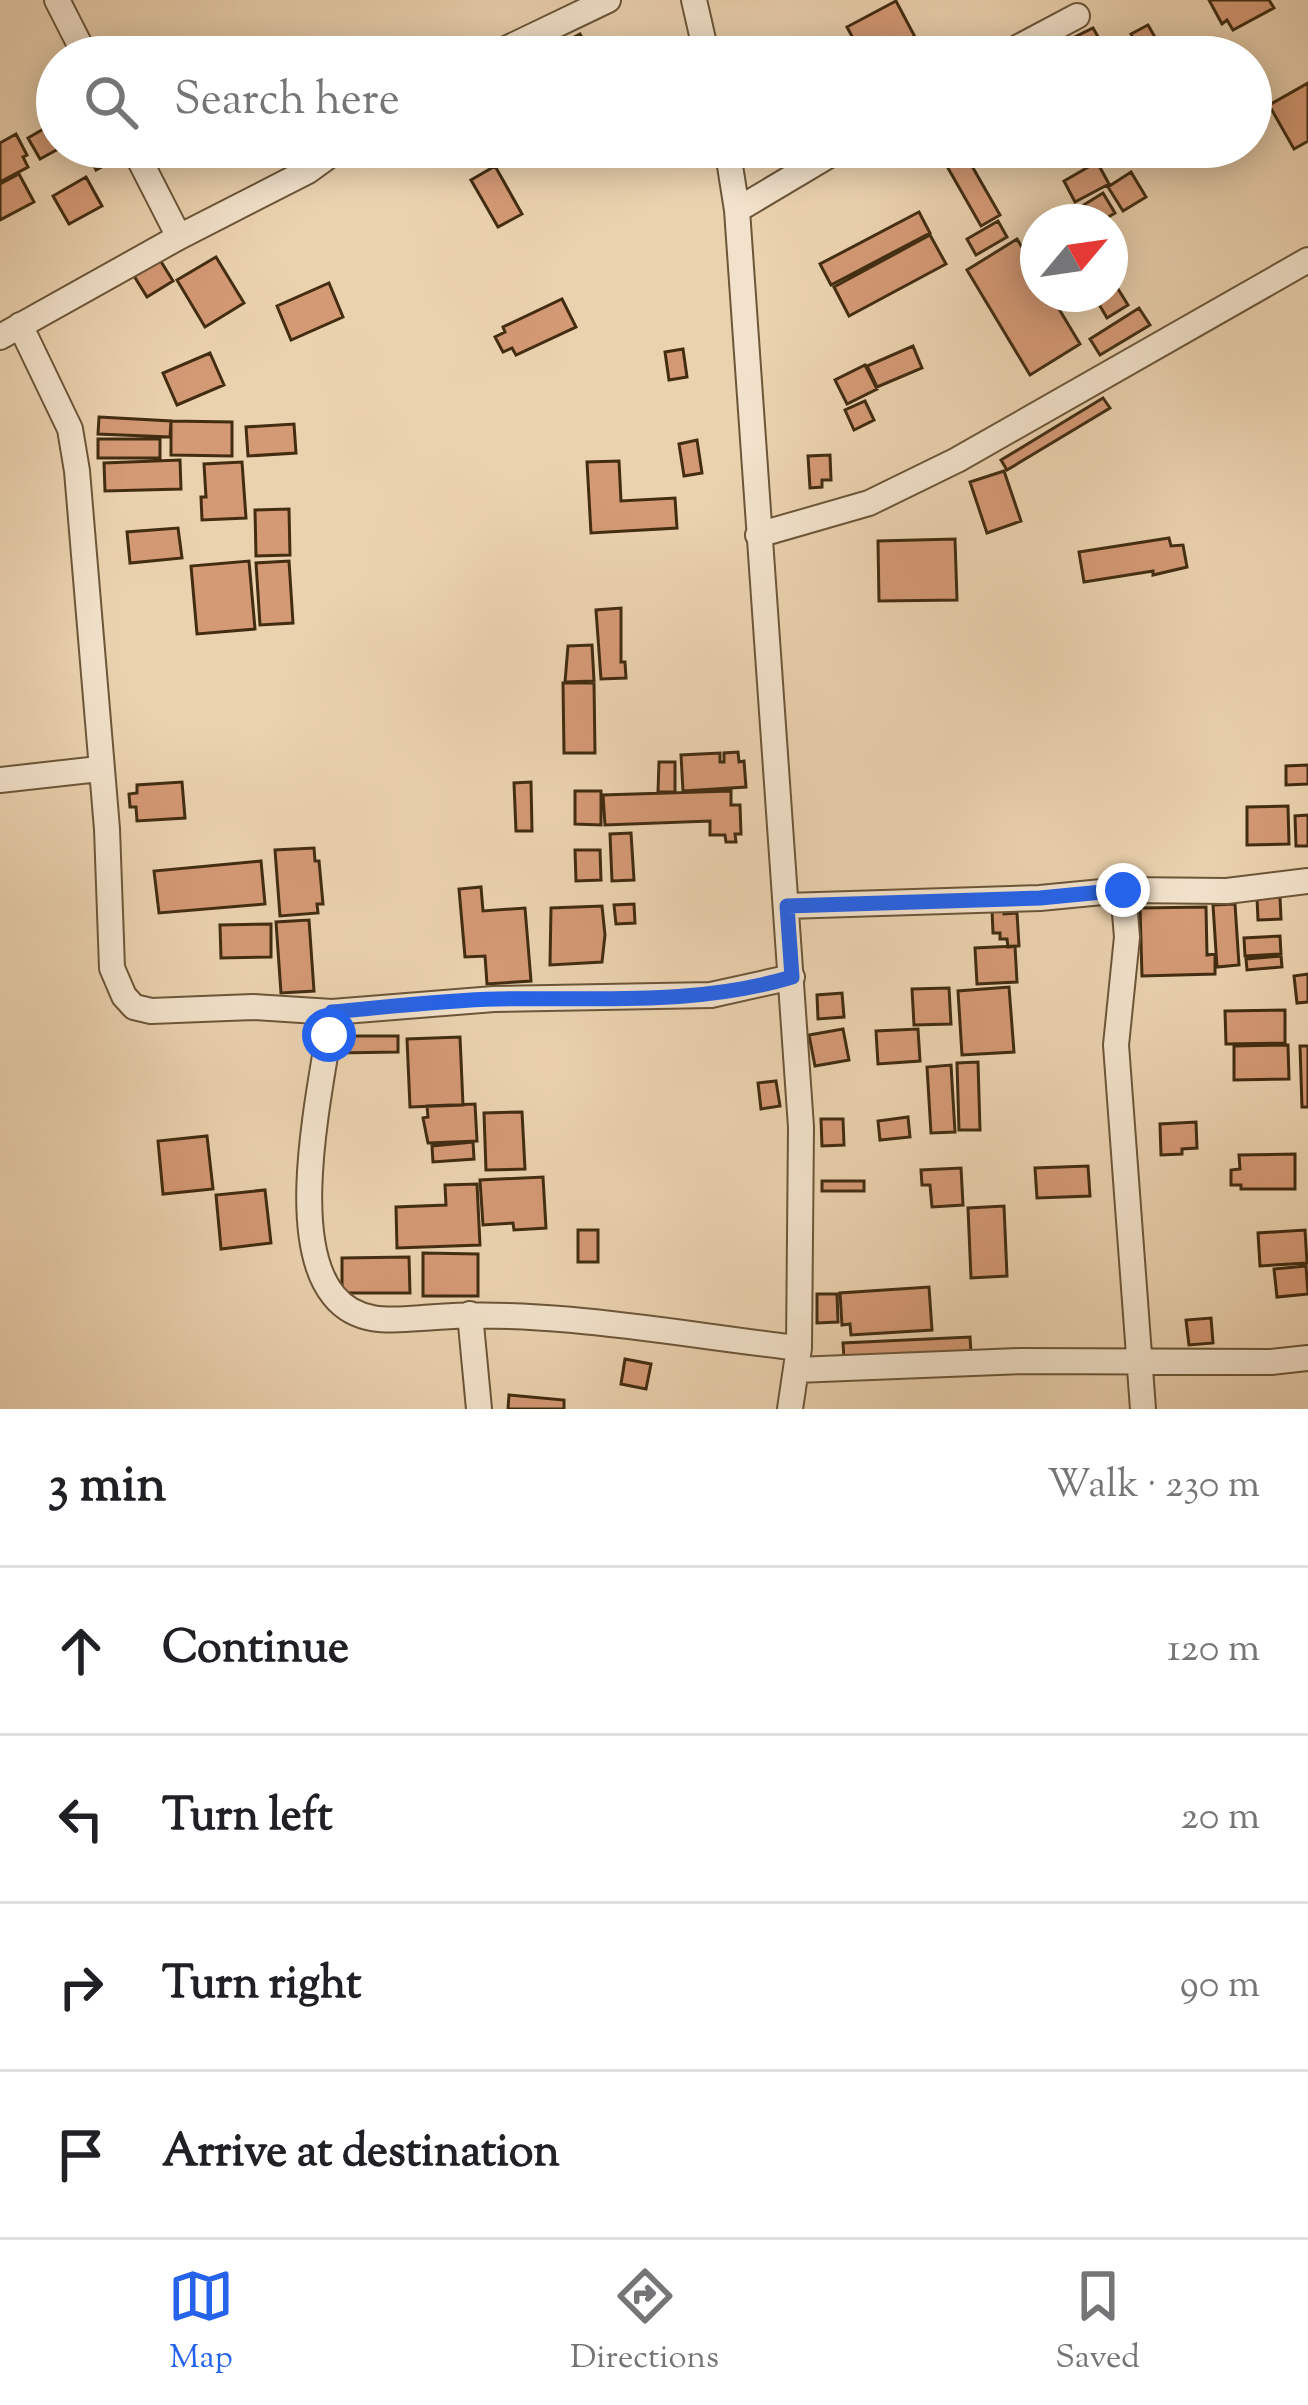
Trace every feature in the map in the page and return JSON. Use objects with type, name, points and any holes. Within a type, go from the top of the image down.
[{"type":"street","points":[[57,0],[75,36]]},
{"type":"street","points":[[533,36],[608,0]]},
{"type":"street","points":[[694,0],[702,36]]},
{"type":"street","points":[[1039,36],[1077,16]]},
{"type":"street","points":[[144,168],[179,237]]},
{"type":"street","points":[[312,168],[10,331],[70,429],[116,983],[134,1006],[151,1011],[254,1007],[332,1012],[494,999],[711,995],[792,977]]},
{"type":"street","points":[[730,168],[801,1127],[797,1359],[790,1409]]},
{"type":"street","points":[[737,210],[808,168]]},
{"type":"street","points":[[758,535],[869,503],[958,460],[1308,260]]},
{"type":"street","points":[[0,780],[99,769]]},
{"type":"street","points":[[787,906],[1040,898],[1123,890],[1227,891],[1308,881]]},
{"type":"street","points":[[1123,890],[1127,937],[1116,1046],[1143,1409]]},
{"type":"street","points":[[332,1012],[308,1201],[310,1239],[331,1294],[349,1311],[378,1320],[470,1314],[797,1359],[1271,1362],[1308,1358]]},
{"type":"street","points":[[470,1314],[479,1409]]},
{"type":"building","points":[[1209,0],[1269,0],[1274,8],[1233,30],[1227,20],[1222,24]]},
{"type":"building","points":[[896,1],[914,36],[852,36],[847,27]]},
{"type":"building","points":[[1148,25],[1154,36],[1132,36]]},
{"type":"building","points":[[1308,83],[1308,141],[1294,149],[1272,103]]},
{"type":"building","points":[[16,134],[28,167],[0,182],[0,143]]},
{"type":"building","points":[[496,168],[522,214],[498,227],[471,180]]},
{"type":"building","points":[[948,168],[973,168],[1000,215],[981,226]]},
{"type":"building","points":[[1087,168],[1100,168],[1109,184],[1075,202],[1064,181]]},
{"type":"building","points":[[1131,172],[1146,197],[1128,208],[1128,204],[1119,204],[1108,187]]},
{"type":"building","points":[[19,174],[34,202],[0,220],[0,184]]},
{"type":"building","points":[[86,177],[102,206],[69,224],[53,196]]},
{"type":"building","points":[[1103,193],[1110,204],[1085,204]]},
{"type":"building","points":[[919,212],[930,233],[831,285],[820,264]]},
{"type":"building","points":[[998,221],[1007,237],[976,255],[967,239]]},
{"type":"building","points":[[930,235],[946,264],[849,316],[834,287]]},
{"type":"building","points":[[1017,239],[1020,312],[1061,312],[1080,344],[1030,375],[967,270]]},
{"type":"building","points":[[216,257],[244,303],[205,327],[177,280]]},
{"type":"building","points":[[160,260],[173,281],[147,297],[134,276]]},
{"type":"building","points":[[329,283],[343,317],[291,340],[277,306]]},
{"type":"building","points":[[562,299],[576,327],[516,355],[512,348],[503,352],[495,337],[505,332],[503,327]]},
{"type":"building","points":[[1139,308],[1150,325],[1100,355],[1090,339]]},
{"type":"building","points":[[913,346],[922,368],[877,387],[867,366]]},
{"type":"building","points":[[683,349],[687,377],[669,380],[665,352]]},
{"type":"building","points":[[210,353],[224,385],[177,405],[163,373]]},
{"type":"building","points":[[865,365],[877,389],[847,404],[835,380]]},
{"type":"building","points":[[1103,398],[1110,408],[1007,470],[1001,460]]},
{"type":"building","points":[[865,401],[874,420],[854,430],[845,410]]},
{"type":"building","points":[[99,417],[171,421],[170,437],[98,434]]},
{"type":"building","points":[[171,421],[232,422],[232,456],[171,455]]},
{"type":"building","points":[[294,424],[296,453],[248,456],[246,427]]},
{"type":"building","points":[[98,439],[160,439],[160,458],[98,458]]},
{"type":"building","points":[[697,440],[702,473],[684,476],[679,444]]},
{"type":"building","points":[[830,455],[831,480],[810,488],[808,456]]},
{"type":"building","points":[[180,460],[181,489],[105,491],[104,463]]},
{"type":"building","points":[[619,461],[621,501],[675,498],[677,528],[591,533],[587,462]]},
{"type":"building","points":[[242,462],[246,518],[202,520],[204,464]]},
{"type":"building","points":[[1004,471],[1021,521],[987,533],[970,482]]},
{"type":"building","points":[[289,509],[290,555],[256,556],[255,510]]},
{"type":"building","points":[[178,528],[182,558],[130,563],[127,532]]},
{"type":"building","points":[[1169,538],[1171,546],[1183,545],[1187,567],[1084,582],[1079,552]]},
{"type":"building","points":[[955,539],[957,600],[879,601],[878,541]]},
{"type":"building","points":[[249,561],[255,629],[197,634],[191,566]]},
{"type":"building","points":[[289,561],[293,623],[260,625],[256,563]]},
{"type":"building","points":[[621,608],[621,662],[625,662],[626,678],[601,679],[596,610]]},
{"type":"building","points":[[592,645],[594,681],[565,682],[568,646]]},
{"type":"building","points":[[563,683],[594,683],[595,753],[564,753]]},
{"type":"building","points":[[738,752],[739,762],[744,761],[746,787],[683,791],[681,755],[720,753],[720,762],[724,762],[724,753]]},
{"type":"building","points":[[659,762],[675,762],[675,792],[658,792]]},
{"type":"building","points":[[1308,765],[1308,784],[1286,785],[1286,766]]},
{"type":"building","points":[[182,782],[185,818],[137,821],[129,794],[137,793],[137,785]]},
{"type":"building","points":[[531,782],[532,831],[516,831],[514,783]]},
{"type":"building","points":[[575,791],[601,791],[601,825],[575,824]]},
{"type":"building","points":[[731,791],[731,805],[740,805],[741,834],[735,834],[736,842],[726,842],[725,835],[710,835],[710,821],[605,825],[603,795]]},
{"type":"building","points":[[1288,806],[1289,844],[1247,845],[1247,807]]},
{"type":"building","points":[[1308,815],[1308,846],[1296,846],[1295,816]]},
{"type":"building","points":[[631,833],[634,880],[612,881],[610,834]]},
{"type":"building","points":[[314,848],[323,904],[317,904],[318,913],[280,916],[275,850]]},
{"type":"building","points":[[575,850],[600,850],[601,880],[576,881]]},
{"type":"building","points":[[261,861],[265,904],[159,913],[154,871]]},
{"type":"building","points":[[481,887],[483,911],[525,908],[531,981],[487,984],[485,956],[465,957],[459,889]]},
{"type":"building","points":[[1280,897],[1281,919],[1258,920],[1257,898]]},
{"type":"building","points":[[634,904],[635,923],[616,924],[614,905]]},
{"type":"building","points":[[1235,904],[1239,965],[1217,967],[1213,905]]},
{"type":"building","points":[[602,906],[602,962],[550,965],[551,908]]},
{"type":"building","points":[[1206,907],[1207,955],[1215,954],[1215,974],[1142,976],[1140,908]]},
{"type":"building","points":[[1004,909],[1004,914],[1017,913],[1019,946],[1008,947],[1007,939],[993,933],[992,910]]},
{"type":"building","points":[[309,920],[314,991],[281,993],[276,922]]},
{"type":"building","points":[[271,924],[271,957],[221,958],[220,925]]},
{"type":"building","points":[[1280,936],[1281,954],[1245,956],[1244,938]]},
{"type":"building","points":[[1015,946],[1017,982],[977,984],[975,948]]},
{"type":"building","points":[[1281,956],[1282,967],[1247,970],[1246,959]]},
{"type":"building","points":[[1308,974],[1308,1002],[1297,1003],[1294,976]]},
{"type":"building","points":[[1009,987],[1014,1052],[962,1055],[958,991]]},
{"type":"building","points":[[949,988],[951,1024],[914,1025],[912,989]]},
{"type":"building","points":[[842,993],[844,1017],[818,1019],[817,995]]},
{"type":"building","points":[[1285,1010],[1285,1043],[1226,1044],[1225,1011]]},
{"type":"building","points":[[843,1029],[849,1060],[815,1066],[809,1035]]},
{"type":"building","points":[[918,1029],[920,1061],[878,1064],[876,1031]]},
{"type":"building","points":[[335,1036],[398,1036],[398,1052],[335,1053]]},
{"type":"building","points":[[460,1037],[463,1105],[410,1107],[407,1039]]},
{"type":"building","points":[[1288,1045],[1289,1079],[1234,1080],[1234,1046]]},
{"type":"building","points":[[1300,1046],[1308,1046],[1308,1107],[1302,1107]]},
{"type":"building","points":[[978,1062],[980,1130],[959,1130],[957,1063]]},
{"type":"building","points":[[951,1065],[955,1132],[931,1133],[927,1067]]},
{"type":"building","points":[[776,1081],[780,1106],[761,1109],[758,1083]]},
{"type":"building","points":[[475,1104],[477,1141],[428,1143],[423,1118],[428,1117],[427,1106]]},
{"type":"building","points":[[522,1112],[525,1169],[486,1170],[484,1113]]},
{"type":"building","points":[[908,1117],[910,1137],[880,1140],[878,1121]]},
{"type":"building","points":[[821,1119],[843,1119],[844,1145],[822,1146]]},
{"type":"building","points":[[1196,1122],[1197,1148],[1161,1155],[1160,1124]]},
{"type":"building","points":[[207,1136],[213,1189],[163,1194],[158,1141]]},
{"type":"building","points":[[473,1142],[474,1159],[433,1162],[432,1146]]},
{"type":"building","points":[[1295,1154],[1295,1189],[1231,1185],[1231,1170],[1240,1169],[1239,1155]]},
{"type":"building","points":[[1088,1166],[1090,1196],[1037,1198],[1035,1168]]},
{"type":"building","points":[[961,1168],[963,1205],[932,1207],[930,1185],[922,1185],[921,1170]]},
{"type":"building","points":[[543,1177],[546,1228],[483,1225],[480,1180]]},
{"type":"building","points":[[822,1181],[864,1181],[864,1191],[822,1191]]},
{"type":"building","points":[[477,1184],[480,1245],[397,1248],[396,1207],[446,1205],[445,1185]]},
{"type":"building","points":[[265,1190],[271,1243],[221,1249],[216,1195]]},
{"type":"building","points":[[1004,1206],[1007,1276],[971,1278],[968,1208]]},
{"type":"building","points":[[578,1230],[598,1230],[598,1262],[578,1262]]},
{"type":"building","points":[[1305,1230],[1307,1263],[1260,1266],[1258,1233]]},
{"type":"building","points":[[423,1253],[478,1254],[478,1296],[423,1296]]},
{"type":"building","points":[[409,1257],[410,1293],[342,1293],[342,1258]]},
{"type":"building","points":[[1306,1266],[1308,1294],[1277,1297],[1274,1269]]},
{"type":"building","points":[[929,1287],[932,1330],[851,1335],[850,1324],[842,1325],[840,1293]]},
{"type":"building","points":[[817,1294],[837,1294],[838,1322],[817,1323]]},
{"type":"building","points":[[1211,1318],[1213,1343],[1189,1345],[1186,1320]]},
{"type":"building","points":[[970,1337],[971,1353],[844,1359],[843,1343]]},
{"type":"building","points":[[625,1359],[651,1364],[646,1389],[621,1384]]},
{"type":"building","points":[[509,1395],[564,1400],[564,1409],[508,1409]]},
{"type":"route","points":[[329,1035],[332,1012],[494,999],[626,1000],[756,988],[792,977],[787,906],[1040,898],[1123,890]]}]
